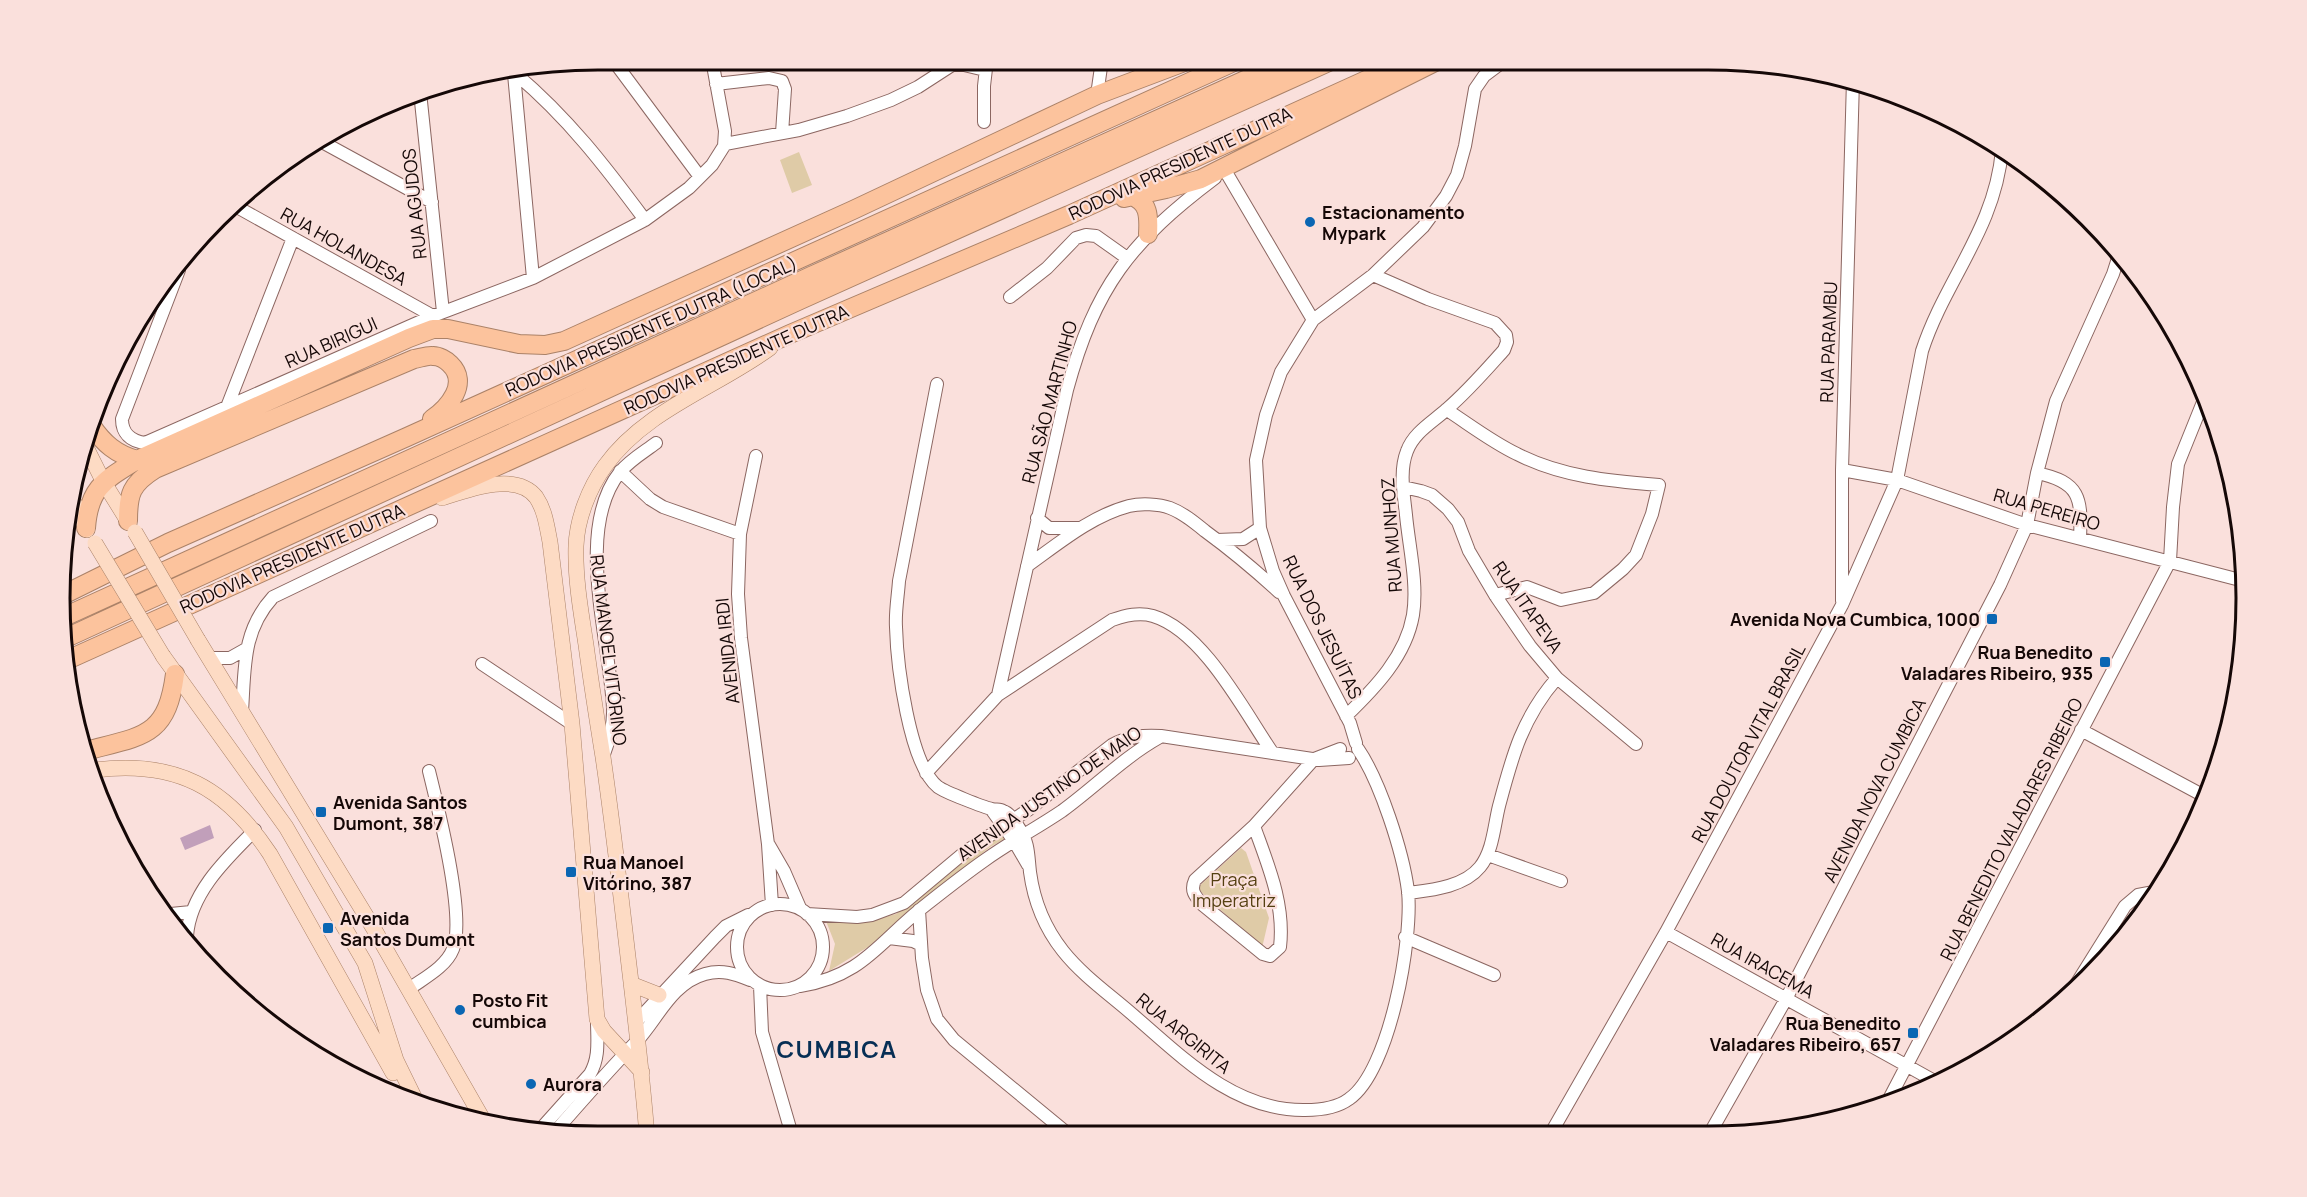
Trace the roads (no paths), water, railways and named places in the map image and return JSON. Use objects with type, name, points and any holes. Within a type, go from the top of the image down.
[{"type":"highway","points":[[91,536],[87,511],[93,495],[103,481],[138,460],[409,338],[433,329],[465,331],[519,344],[545,345],[564,341],[1097,95],[1162,70]]},
{"type":"highway","name":"RODOVIA PRESIDENTE DUTRA (LOCAL)","points":[[70,591],[168,543],[1216,70]]},
{"type":"highway","points":[[71,613],[532,404],[793,282],[1267,70]]},
{"type":"highway","name":"RODOVIA PRESIDENTE DUTRA","points":[[72,635],[798,301],[1311,70]]},
{"type":"highway","name":"RODOVIA PRESIDENTE DUTRA","points":[[74,657],[790,334],[1069,215],[1388,70]]},
{"type":"highway","points":[[1069,215],[1131,196],[1166,189],[1225,169],[1419,70]]},
{"type":"highway","points":[[924,176],[1045,131],[1118,114]]},
{"type":"highway","points":[[1131,196],[1139,198],[1144,204],[1148,213],[1148,234]]},
{"type":"highway","points":[[131,526],[128,505],[131,492],[144,476],[155,470],[414,359],[434,356],[443,359],[452,365],[456,372],[457,391],[446,408],[407,437]]},
{"type":"highway","points":[[98,433],[108,446],[122,456],[138,460]]},
{"type":"highway","points":[[93,749],[125,741],[150,730],[165,716],[172,698],[175,674]]},
{"type":"main road","name":"RUA MANOEL VITÓRINO","points":[[646,1126],[623,908],[580,612],[576,544],[581,515],[605,466],[621,446],[669,409],[753,361],[790,334]]},
{"type":"main road","points":[[90,455],[103,481],[409,989],[479,1113]]},
{"type":"main road","points":[[385,516],[486,484],[503,483],[522,488],[534,495],[546,518],[572,724],[597,1018],[604,1031],[642,1072]]},
{"type":"main road","points":[[78,511],[91,536],[175,674],[286,826],[365,963],[391,1048],[412,1092]]},
{"type":"main road","points":[[100,770],[146,768],[174,773],[217,794],[240,813],[255,830],[270,854],[396,1078],[408,1090]]},
{"type":"main road","points":[[631,984],[658,995]]},
{"type":"street","points":[[620,70],[700,177]]},
{"type":"street","points":[[714,70],[725,131],[725,144],[782,133],[847,116],[891,100],[918,87],[944,70]]},
{"type":"street","points":[[984,122],[986,70]]},
{"type":"street","points":[[1097,95],[1101,70]]},
{"type":"street","name":"RUA DOS JESUÍTAS","points":[[1350,750],[1348,719],[1284,596],[1269,558],[1260,528],[1256,460],[1266,415],[1281,372],[1313,320],[1373,275],[1423,227],[1446,196],[1457,175],[1465,146],[1475,89],[1484,76],[1492,70]]},
{"type":"street","points":[[518,77],[559,112],[585,141],[645,220]]},
{"type":"street","points":[[515,78],[533,278]]},
{"type":"street","points":[[716,84],[769,78],[782,81],[785,89],[782,133]]},
{"type":"street","name":"RUA PARAMBU","points":[[1842,605],[1840,533],[1853,91]]},
{"type":"street","name":"RUA AGUDOS","points":[[421,102],[432,202],[438,314]]},
{"type":"street","name":"RUA BIRIGUI","points":[[171,289],[122,419],[122,427],[135,441],[145,443],[438,314],[533,278],[645,220],[689,188],[712,165],[725,144]]},
{"type":"street","points":[[328,145],[432,202]]},
{"type":"street","name":"RUA DOUTOR VITAL BRASIL","points":[[1555,1126],[1666,932],[1842,605],[1897,480],[1922,351],[1929,332],[1989,210],[2000,176],[2001,159]]},
{"type":"street","points":[[1225,169],[1313,320]]},
{"type":"street","name":"RUA SÃO MARTINHO","points":[[998,694],[1077,351],[1097,305],[1127,258],[1148,234],[1225,169]]},
{"type":"street","name":"RUA HOLANDESA","points":[[242,210],[438,314]]},
{"type":"street","points":[[1010,297],[1047,268],[1076,238],[1086,235],[1096,236],[1127,258]]},
{"type":"street","points":[[227,407],[293,237]]},
{"type":"street","name":"AVENIDA NOVA CUMBICA","points":[[1714,1126],[1786,999],[2000,585],[2027,525],[2037,473],[2056,401],[2117,264]]},
{"type":"street","name":"RUA MUNHOZ","points":[[1348,719],[1397,657],[1409,631],[1413,613],[1414,589],[1403,487],[1406,452],[1413,440],[1447,410],[1504,350],[1507,342],[1506,334],[1495,323],[1428,299],[1373,275]]},
{"type":"street","points":[[938,384],[899,581],[896,609],[897,649],[908,722],[926,773],[939,788],[991,809],[1004,811],[1008,823]]},
{"type":"street","name":"RUA BENEDITO VALADARES RIBEIRO","points":[[1893,1092],[2170,561],[2178,464],[2200,408]]},
{"type":"street","points":[[1447,410],[1517,454],[1554,469],[1589,478],[1659,485],[1652,514],[1636,555],[1623,569],[1594,592],[1562,600],[1527,587],[1495,596]]},
{"type":"street","points":[[603,758],[610,736],[613,708],[597,551],[599,523],[605,499],[621,471],[656,443]]},
{"type":"street","name":"AVENIDA IRDI","points":[[756,456],[740,534],[738,594],[741,638],[768,844],[772,905]]},
{"type":"street","name":"RUA PEREIRO","points":[[1842,470],[1897,480],[2027,525],[2235,579]]},
{"type":"street","points":[[621,471],[650,499],[663,507],[740,534]]},
{"type":"street","points":[[2037,473],[2058,477],[2074,490],[2080,507],[2080,538]]},
{"type":"street","name":"RUA ITAPEVA","points":[[1403,487],[1432,495],[1453,514],[1469,551],[1495,596],[1530,646],[1557,678],[1636,744]]},
{"type":"street","points":[[1027,566],[1081,528],[1117,510],[1132,505],[1159,506],[1183,514],[1248,564],[1284,596]]},
{"type":"street","points":[[1037,518],[1048,528],[1081,528]]},
{"type":"street","points":[[242,711],[246,649],[256,618],[273,597],[431,521]]},
{"type":"street","points":[[1217,540],[1243,539],[1260,528]]},
{"type":"street","points":[[1248,564],[1269,558]]},
{"type":"street","points":[[926,773],[998,694],[1112,620],[1126,615],[1139,614],[1153,616],[1170,624],[1193,641],[1214,665],[1272,752]]},
{"type":"street","points":[[210,658],[230,658],[246,649]]},
{"type":"street","points":[[482,664],[572,724]]},
{"type":"street","points":[[1161,736],[1314,759],[1350,750],[1374,778],[1387,810],[1408,893],[1432,890],[1462,880],[1479,868],[1488,855],[1499,807],[1523,728],[1541,696],[1557,678]]},
{"type":"street","points":[[1248,749],[1255,727]]},
{"type":"street","points":[[2081,730],[2199,794]]},
{"type":"street","name":"AVENIDA JUSTINO DE MAIO","points":[[803,911],[857,917],[872,915],[904,903],[965,852],[1008,823],[1112,745],[1135,736],[1161,736]]},
{"type":"street","name":"AVENIDA JUSTINO DE MAIO","points":[[800,986],[823,982],[843,974],[871,955],[919,910],[986,859],[1062,811],[1128,758],[1161,736]]},
{"type":"street","points":[[1254,826],[1279,903],[1280,947],[1270,956],[1263,954],[1203,905],[1192,890],[1195,880],[1254,826],[1314,759]]},
{"type":"street","points":[[409,989],[444,963],[453,951],[457,935],[457,918],[442,824],[429,771]]},
{"type":"street","name":"RUA ARGIRITA","points":[[1008,823],[1030,855],[1030,869],[1042,921],[1073,962],[1191,1065],[1225,1088],[1247,1099],[1292,1110],[1317,1110],[1335,1106],[1349,1099],[1362,1088],[1372,1072],[1391,1020],[1399,982],[1408,893]]},
{"type":"street","points":[[188,930],[191,912],[208,881],[255,830]]},
{"type":"street","name":"AVENIDA IRDI","points":[[768,844],[803,911]]},
{"type":"street","points":[[1488,855],[1561,881]]},
{"type":"street","points":[[2087,966],[2125,906],[2138,895],[2147,893]]},
{"type":"street","points":[[561,1125],[638,1039],[662,1006],[678,990],[694,978],[718,971],[733,974],[774,990],[800,986],[815,972],[821,960],[823,945],[819,929],[803,911],[782,904],[754,912],[726,926],[658,995],[636,1022]]},
{"type":"street","points":[[919,910],[927,990],[938,1019],[954,1040],[1058,1126]]},
{"type":"street","points":[[175,914],[191,912]]},
{"type":"street","points":[[754,912],[740,929],[736,942],[736,955],[741,968],[756,983],[767,1051],[789,1126]]},
{"type":"street","name":"RUA IRACEMA","points":[[1666,932],[1929,1078]]},
{"type":"street","points":[[1405,937],[1494,975]]},
{"type":"street","points":[[889,938],[913,941],[921,945]]},
{"type":"street","points":[[760,1014],[783,990]]},
{"type":"street","points":[[546,1123],[596,1065],[597,1018]]},
{"type":"place","name":"Estacionamento Mypark","points":[[1310,222]]},
{"type":"place","name":"Avenida Nova Cumbica, 1000","points":[[1992,619]]},
{"type":"place","name":"Rua Benedito Valadares Ribeiro, 935","points":[[2105,662]]},
{"type":"place","name":"Avenida Santos Dumont, 387","points":[[321,812]]},
{"type":"place","name":"Rua Manoel Vitórino, 387","points":[[571,872]]},
{"type":"place","name":"Avenida Santos Dumont","points":[[328,928]]},
{"type":"place","name":"Posto Fit cumbica","points":[[460,1010]]},
{"type":"place","name":"Rua Benedito Valadares Ribeiro, 657","points":[[1913,1033]]},
{"type":"place","name":"Aurora","points":[[531,1084]]},
{"type":"district","name":"CUMBICA","points":[[837,1048]]},
{"type":"park label","name":"Praça Imperatriz","points":[[1234,889]]}]
